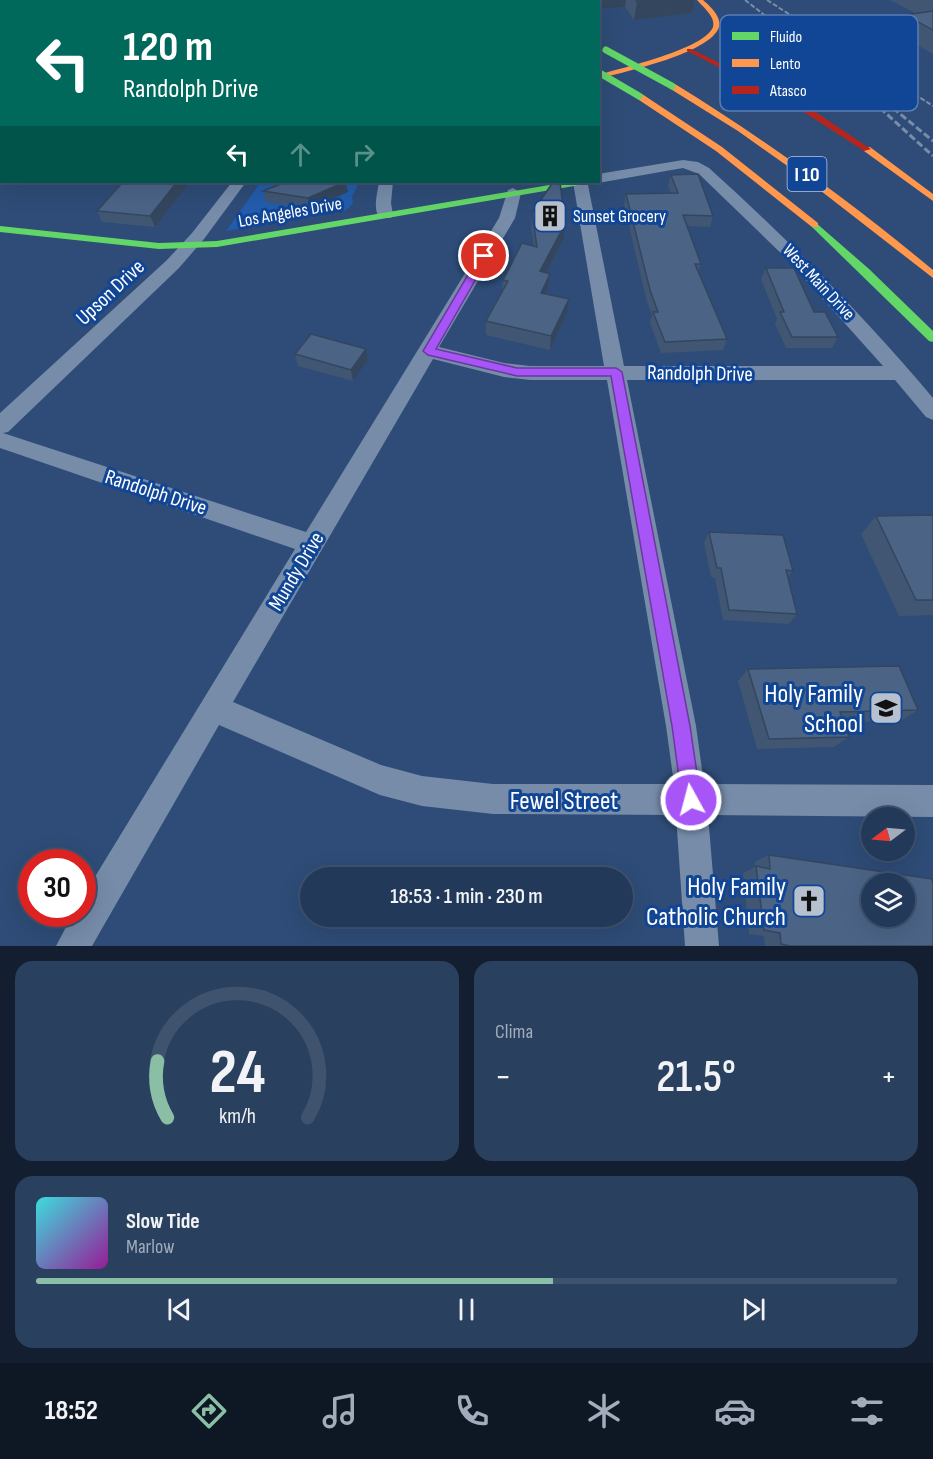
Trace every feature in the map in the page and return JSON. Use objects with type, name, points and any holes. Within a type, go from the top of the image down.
[{"type":"main road","points":[[600,76],[689,50],[704,42],[716,28],[714,17],[700,0]]},
{"type":"main road","name":"I 10","points":[[602,48],[740,127],[794,164],[877,226],[933,275]]},
{"type":"main road","points":[[689,50],[720,65]]},
{"type":"main road","name":"I 10","points":[[600,73],[707,140],[780,195],[892,295],[933,338]]},
{"type":"main road","points":[[600,78],[637,97]]},
{"type":"main road","points":[[808,111],[833,125],[933,198]]},
{"type":"main road","name":"Los Angeles Drive","points":[[0,229],[159,246],[217,244],[575,183]]},
{"type":"street","name":"West Main Drive","points":[[600,179],[682,164],[693,165],[704,171],[774,235],[901,373],[933,412]]},
{"type":"street","name":"Upson Drive","points":[[0,426],[172,264],[238,183]]},
{"type":"street","points":[[385,215],[383,203],[386,183]]},
{"type":"street","points":[[581,183],[681,726],[691,800],[702,946]]},
{"type":"street","name":"Mundy Drive","points":[[73,946],[507,218],[513,193]]},
{"type":"street","name":"Randolph Drive","points":[[428,351],[517,372],[901,373]]},
{"type":"street","name":"Randolph Drive","points":[[0,440],[312,544]]},
{"type":"street","name":"Fewel Street","points":[[213,708],[380,780],[416,790],[493,799],[933,801]]},
{"type":"shaded area","points":[[260,183],[359,183],[352,197],[353,204],[346,210],[226,231]]},
{"type":"building","points":[[933,11],[933,30],[918,22],[918,15],[905,15]]},
{"type":"building","points":[[698,174],[713,216],[683,215],[701,264],[695,264],[727,339],[665,342],[653,312],[658,312],[650,290],[626,194],[678,193],[671,175]]},
{"type":"building","points":[[122,183],[176,183],[150,216],[97,211]]},
{"type":"building","points":[[283,183],[343,183],[308,198],[263,191]]},
{"type":"building","points":[[552,183],[560,183],[565,224],[540,271],[550,274],[541,293],[569,299],[551,336],[486,321],[508,281],[503,280],[522,243],[537,247],[532,213]]},
{"type":"building","points":[[766,268],[794,268],[814,312],[825,312],[838,337],[792,337],[780,312],[784,312]]},
{"type":"building","points":[[311,334],[366,349],[351,370],[295,354]]},
{"type":"building","points":[[933,515],[933,600],[916,600],[876,516]]},
{"type":"building","points":[[709,532],[783,535],[793,571],[786,570],[797,614],[729,610],[721,568],[717,568]]},
{"type":"building","points":[[899,666],[918,710],[840,712],[849,737],[769,739],[748,669]]},
{"type":"building","name":"Holy Family Catholic Church","points":[[769,855],[891,873],[861,873],[861,927],[915,927],[915,876],[932,879],[933,946],[790,946],[781,944],[780,933],[764,930],[756,866],[770,869]]},
{"type":"railway","points":[[745,0],[764,15]]},
{"type":"railway","points":[[767,0],[790,15]]},
{"type":"railway","points":[[918,96],[933,106]]},
{"type":"railway","points":[[883,111],[933,156]]},
{"type":"railway","points":[[897,111],[933,141]]},
{"type":"traffic: fast","points":[[606,50],[672,86]]},
{"type":"traffic: fast","points":[[600,73],[639,96]]},
{"type":"traffic: fast","points":[[0,229],[159,246],[217,244],[574,183]]},
{"type":"traffic: fast","points":[[815,225],[933,338]]},
{"type":"traffic: slow","points":[[600,76],[682,52],[710,36],[716,27],[716,19],[700,0]]},
{"type":"traffic: slow","points":[[672,86],[807,175],[933,275]]},
{"type":"traffic: slow","points":[[639,96],[719,149],[815,225]]},
{"type":"traffic: slow","points":[[867,149],[933,198]]},
{"type":"traffic: jam","points":[[689,50],[720,66]]},
{"type":"traffic: jam","points":[[808,111],[867,149]]},
{"type":"place","name":"Sunset Grocery","points":[[550,216]]},
{"type":"place","name":"Holy Family School","points":[[886,708]]},
{"type":"place","name":"Holy Family Catholic Church","points":[[809,901]]},
{"type":"route","points":[[484,256],[428,351],[517,372],[616,372],[687,760],[691,800]]}]
